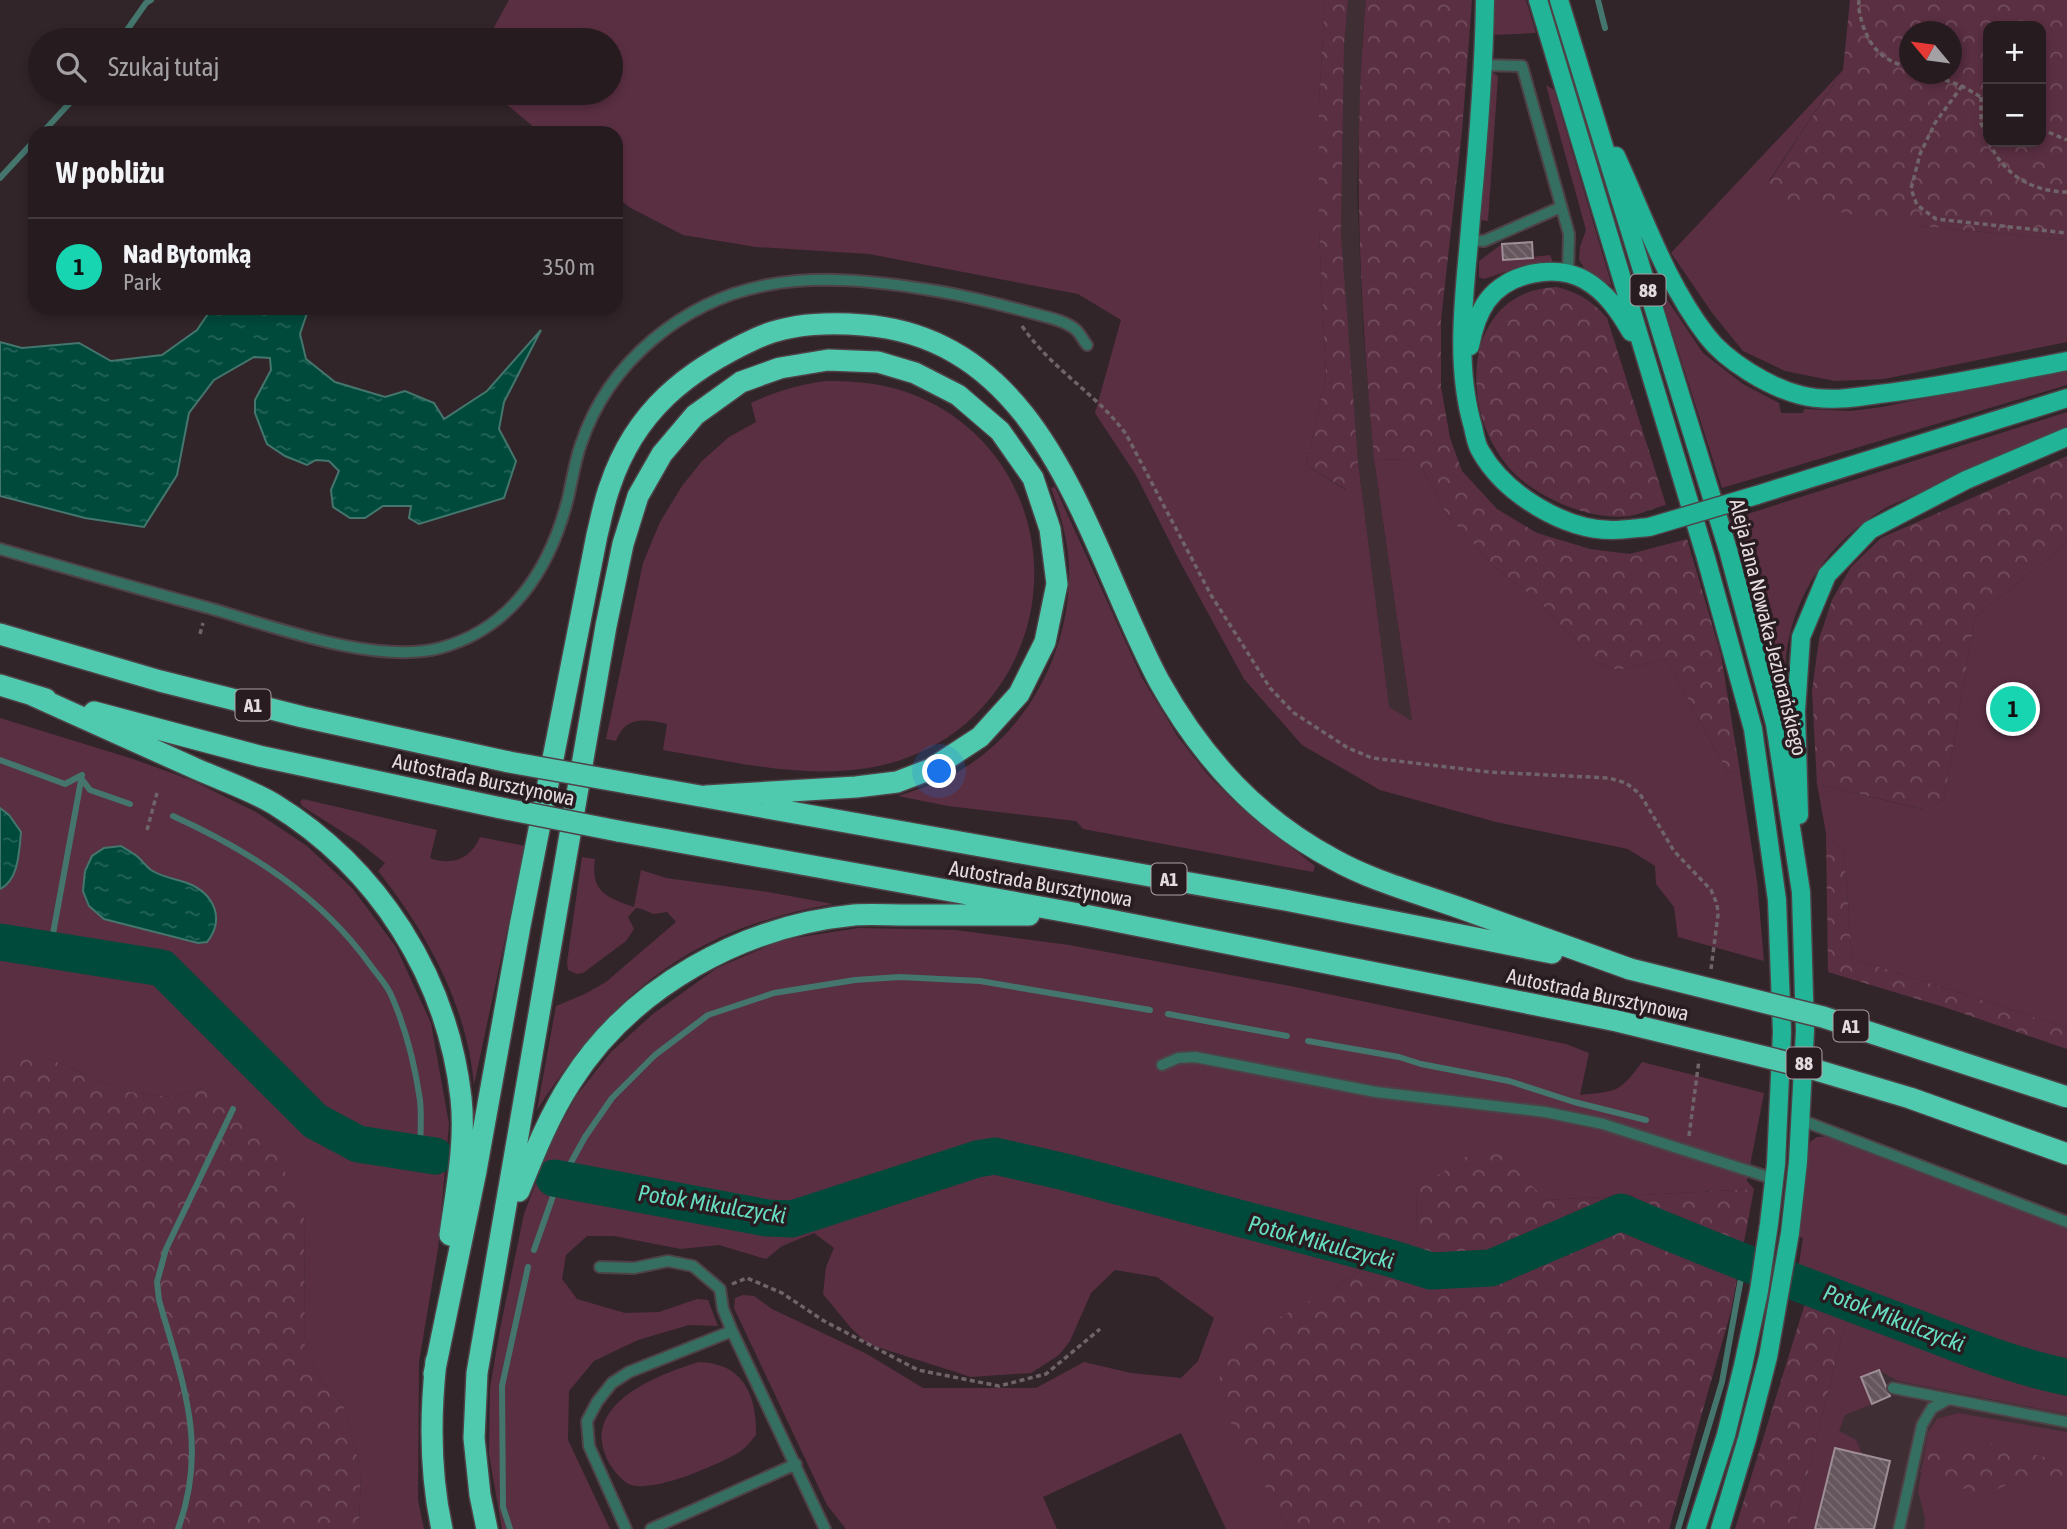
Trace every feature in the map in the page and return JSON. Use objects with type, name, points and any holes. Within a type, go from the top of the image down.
[{"type":"highway","points":[[435,1374],[476,1171],[520,926],[597,535],[610,485],[629,444],[652,411],[677,385],[722,354],[770,332],[826,322],[884,327],[932,342],[972,363],[1003,388],[1031,421],[1058,463],[1160,683],[1200,744],[1236,786],[1279,824],[1334,860],[1391,884],[1630,970]]},
{"type":"highway","points":[[487,1529],[480,1495],[474,1438],[477,1373],[505,1225],[606,626],[623,544],[638,496],[662,454],[695,415],[741,383],[780,368],[828,360],[877,362],[915,373],[958,395],[1000,431],[1033,478],[1050,529],[1057,584],[1045,642],[1019,694],[980,737],[931,769],[897,782],[706,796]]},
{"type":"highway","name":"Autostrada Bursztynowa","points":[[0,634],[303,717],[509,762],[1285,900],[1630,970],[1823,1017],[2067,1097]]},
{"type":"highway","name":"Autostrada Bursztynowa","points":[[0,685],[259,756],[500,808],[1090,916],[1617,1021],[1806,1067],[1910,1098],[2067,1154]]},
{"type":"highway","points":[[32,695],[272,803],[344,857],[376,892],[404,932],[432,984],[450,1042],[461,1099],[461,1151],[435,1374],[432,1461],[442,1529]]},
{"type":"highway","points":[[505,1225],[545,1128],[572,1080],[603,1040],[643,1001],[690,968],[744,941],[795,924],[855,915],[1090,916]]},
{"type":"main road","points":[[1485,0],[1462,312],[1464,377],[1469,416],[1480,451],[1508,485],[1542,510],[1577,525],[1611,530],[1649,527],[2067,398]]},
{"type":"main road","name":"Aleja Jana Nowaka-Jeziorańskiego","points":[[1538,0],[1702,546],[1753,729],[1777,900],[1782,1032],[1769,1224],[1752,1321],[1726,1435],[1696,1529]]},
{"type":"main road","name":"Aleja Jana Nowaka-Jeziorańskiego","points":[[1559,0],[1719,519],[1775,724],[1801,892],[1805,1031],[1801,1120],[1790,1233],[1773,1330],[1747,1439],[1720,1529]]},
{"type":"main road","points":[[1584,84],[1668,276],[1708,339],[1750,373],[1801,396],[1836,400],[1931,388],[2067,361]]},
{"type":"main road","points":[[1464,377],[1474,326],[1487,300],[1505,285],[1526,275],[1568,273],[1588,282],[1604,293],[1622,316],[1643,351]]},
{"type":"main road","points":[[1801,892],[1796,711],[1801,637],[1827,575],[1870,530],[1966,480],[2067,437]]},
{"type":"lane","points":[[1482,65],[1522,66],[1569,234],[1568,273]]},
{"type":"lane","points":[[1469,240],[1484,241],[1560,207]]},
{"type":"lane","points":[[0,549],[327,642],[388,652],[439,648],[482,631],[517,603],[547,558],[566,505],[581,444],[598,403],[622,368],[665,329],[712,303],[764,285],[809,280],[884,282],[968,296],[1060,321],[1076,330],[1087,345]]},
{"type":"lane","points":[[1162,1065],[1178,1058],[1195,1057],[1376,1092],[1545,1112],[1603,1124],[1774,1179]]},
{"type":"lane","points":[[1801,1120],[2067,1222]]},
{"type":"lane","points":[[600,1267],[634,1268],[668,1261],[693,1266],[720,1289],[723,1309],[732,1331],[825,1529]]},
{"type":"lane","points":[[626,1529],[589,1446],[587,1421],[597,1402],[612,1383],[629,1371],[732,1331]]},
{"type":"lane","points":[[1893,1388],[2067,1422]]},
{"type":"lane","points":[[1899,1529],[1922,1425],[1932,1408],[1947,1400]]},
{"type":"lane","points":[[651,1529],[796,1464]]},
{"type":"path","points":[[1859,0],[1858,9],[1868,42],[1881,55],[1899,63]]},
{"type":"path","points":[[1956,84],[1981,97],[1980,123],[1983,130]]},
{"type":"path","points":[[1962,86],[1935,123],[1920,154],[1911,189],[1917,205],[1936,219],[2067,233]]},
{"type":"path","points":[[2046,131],[2067,140]]},
{"type":"path","points":[[1991,147],[1994,155],[2015,177],[2047,192],[2067,192]]},
{"type":"path","points":[[997,304],[1021,325],[1055,367],[1110,413],[1126,434],[1211,595],[1270,688],[1294,713],[1348,748],[1372,758],[1489,772],[1609,778],[1626,783],[1640,793],[1667,841],[1711,890],[1718,915],[1711,970]]},
{"type":"path","points":[[147,830],[157,793]]},
{"type":"path","points":[[1688,1150],[1700,1053]]},
{"type":"path","points":[[720,1289],[747,1278],[782,1293],[824,1321],[918,1370],[999,1386],[1046,1374],[1100,1329]]},
{"type":"shaded area","points":[[1348,0],[1366,0],[1357,188],[1363,329],[1374,459],[1412,721],[1388,707],[1358,462],[1341,234],[1344,46]]},
{"type":"shaded area","points":[[1842,1360],[2067,1405],[2067,1529],[1801,1529]]},
{"type":"green space","points":[[509,0],[1325,0],[1319,102],[1319,231],[1326,377],[1306,465],[1346,490],[1358,462],[1389,707],[1412,721],[1374,459],[1410,460],[1423,469],[1447,515],[1495,567],[1541,603],[1595,662],[1618,670],[1666,659],[1728,773],[1740,772],[1757,881],[1764,961],[1678,937],[1674,907],[1656,884],[1655,866],[1628,849],[1496,822],[1380,790],[1302,745],[1244,679],[1136,475],[1095,413],[1121,320],[1078,294],[869,254],[756,247],[683,235],[623,202],[623,126],[533,126],[507,105],[623,105],[623,28],[494,28]]},
{"type":"green space","points":[[1325,0],[1348,0],[1344,46],[1341,234],[1358,462],[1347,490],[1306,465],[1326,377],[1319,231],[1319,102]]},
{"type":"green space","points":[[1366,0],[1472,0],[1462,131],[1441,320],[1441,387],[1450,438],[1462,471],[1497,509],[1537,533],[1590,549],[1630,554],[1687,539],[1721,655],[1740,772],[1728,773],[1666,659],[1618,670],[1595,662],[1541,603],[1495,567],[1447,515],[1423,469],[1410,460],[1374,459],[1359,230],[1359,115]]},
{"type":"green space","points":[[1493,0],[1526,0],[1536,33],[1492,35]]},
{"type":"green space","points":[[1850,0],[2067,0],[2067,240],[1921,226],[1777,201],[1769,182],[1843,70]]},
{"type":"green space","points":[[1843,70],[1769,181],[1921,226],[2067,240],[2067,342],[1884,379],[1835,381],[1785,371],[1743,351],[1713,314],[1671,253]]},
{"type":"green space","points":[[1493,73],[1498,76],[1488,221],[1480,220]]},
{"type":"green space","points":[[1546,85],[1554,90],[1612,286],[1585,269],[1579,260],[1586,230]]},
{"type":"green space","points":[[1502,244],[1504,260],[1550,255],[1553,262],[1526,265],[1484,279],[1479,277],[1479,261]]},
{"type":"green space","points":[[1557,287],[1585,298],[1607,318],[1666,505],[1623,517],[1574,509],[1527,484],[1503,461],[1485,427],[1478,400],[1476,374],[1480,348],[1490,324],[1506,305],[1528,292]]},
{"type":"green space","points":[[1662,292],[1703,353],[1743,384],[1779,403],[1781,413],[1803,413],[1804,409],[1851,411],[1882,407],[2067,370],[2067,385],[1722,488],[1660,294]]},
{"type":"green space","points":[[826,381],[889,387],[909,393],[955,417],[990,450],[1016,490],[1030,535],[1034,582],[1026,630],[1007,675],[975,715],[952,734],[912,756],[868,768],[842,771],[791,770],[663,750],[667,724],[651,721],[630,723],[616,741],[606,739],[643,563],[660,522],[682,486],[702,461],[729,437],[756,422],[751,403],[787,389]]},
{"type":"green space","points":[[2067,412],[2067,428],[1887,507],[1852,532],[1837,547],[1812,579],[1795,617],[1787,646],[1782,698],[1755,590],[1729,520]]},
{"type":"green space","points":[[2067,456],[2067,543],[1975,617],[1944,800],[1923,809],[1817,784],[1812,691],[1819,639],[1832,600],[1851,567],[1881,538]]},
{"type":"green space","points":[[1055,487],[1142,678],[1178,737],[1208,775],[1240,807],[1315,866],[1313,872],[1083,829],[1076,821],[948,806],[898,796],[946,778],[979,758],[1002,738],[1023,714],[1040,687],[1063,628],[1068,597],[1068,556],[1063,526],[1051,488]]},
{"type":"green space","points":[[2067,543],[2067,1028],[1852,958],[1844,851],[1826,833],[1817,784],[1922,809],[1944,800],[1975,617]]},
{"type":"green space","points":[[0,718],[133,759],[191,780],[256,812],[307,846],[353,889],[396,947],[431,1023],[449,1124],[438,1249],[419,1362],[418,1500],[424,1529],[359,1529],[361,1471],[343,1404],[321,1380],[305,1347],[304,1207],[211,1086],[170,1097],[123,1091],[48,1058],[0,1058],[0,889],[5,887],[9,815],[0,808]],"holes":[[[138,856],[151,870],[193,886],[89,906],[83,892],[85,871]]]},
{"type":"green space","points":[[303,799],[437,830],[430,858],[438,860],[460,859],[471,851],[480,837],[525,846],[474,1085],[470,1055],[453,998],[442,971],[413,919],[378,871],[385,863],[360,843],[302,806],[300,802]]},
{"type":"green space","points":[[1826,833],[1844,851],[1852,958],[2067,1028],[2067,1049],[1947,1008],[1828,972]]},
{"type":"green space","points":[[582,857],[595,859],[595,879],[602,891],[615,900],[634,907],[641,870],[666,878],[833,904],[783,915],[738,930],[698,949],[661,972],[627,999],[596,1031],[537,1110],[556,1006],[606,982],[676,922],[667,912],[653,914],[636,908],[628,917],[634,929],[626,941],[583,973],[577,974],[568,970]]},
{"type":"green space","points":[[858,928],[956,930],[1069,945],[1290,986],[1566,1044],[1589,1053],[1580,1095],[1617,1089],[1642,1062],[1764,1093],[1747,1181],[1754,1189],[1546,1200],[1417,1189],[1416,1238],[1324,1293],[1277,1509],[1291,1529],[1226,1529],[1181,1433],[1043,1497],[1057,1529],[846,1529],[827,1505],[734,1308],[735,1298],[743,1295],[754,1296],[772,1309],[867,1354],[923,1388],[1036,1388],[1084,1362],[1131,1373],[1181,1378],[1198,1361],[1214,1318],[1157,1277],[1115,1270],[1091,1293],[1070,1341],[1059,1355],[1031,1373],[971,1377],[868,1344],[823,1294],[826,1267],[834,1248],[814,1233],[782,1246],[766,1259],[719,1245],[681,1249],[614,1236],[587,1236],[566,1255],[562,1279],[577,1299],[625,1313],[659,1312],[697,1299],[708,1300],[718,1326],[689,1325],[638,1340],[594,1361],[569,1391],[568,1440],[610,1529],[502,1529],[489,1454],[490,1388],[500,1329],[524,1214],[552,1140],[577,1095],[611,1052],[653,1014],[717,968],[782,940]]},
{"type":"green space","points":[[0,1058],[48,1058],[123,1091],[170,1097],[211,1086],[265,1136],[304,1207],[305,1347],[321,1380],[343,1404],[361,1471],[359,1529],[0,1529]]},
{"type":"green space","points":[[1830,1136],[2067,1226],[2067,1373],[2040,1368],[1966,1344],[1797,1276],[1803,1238],[1797,1236],[1810,1142],[1817,1137]]},
{"type":"green space","points":[[1488,1142],[1546,1200],[1754,1189],[1731,1311],[1669,1529],[1291,1529],[1277,1509],[1216,1395],[1226,1347],[1416,1238],[1417,1189]]},
{"type":"green space","points":[[1807,1297],[1849,1309],[1794,1529],[1735,1529]]},
{"type":"green space","points":[[1849,1309],[1984,1362],[2067,1383],[2067,1414],[1898,1381],[1879,1370],[1861,1377],[1872,1404],[1845,1415],[1839,1431],[1856,1440],[1862,1454],[1835,1448],[1815,1529],[1794,1529]]},
{"type":"green space","points":[[699,1362],[727,1368],[737,1375],[754,1407],[756,1435],[738,1453],[699,1471],[650,1485],[637,1486],[627,1483],[614,1470],[605,1454],[602,1436],[606,1419],[616,1405],[630,1393],[665,1374]]},
{"type":"green space","points":[[1958,1413],[2067,1432],[2067,1529],[1924,1529],[1925,1518],[1918,1491],[1928,1432],[1937,1419]]},
{"type":"green space","points":[[1990,1443],[2067,1463],[2067,1497],[2053,1487],[2016,1481],[1982,1496],[1920,1471],[1931,1451]]},
{"type":"water","points":[[207,315],[306,315],[300,334],[306,359],[335,382],[385,397],[405,391],[434,403],[444,419],[487,391],[541,330],[504,402],[499,429],[516,461],[504,498],[419,524],[409,518],[411,506],[383,506],[365,518],[350,518],[333,507],[331,490],[339,471],[329,461],[316,460],[307,465],[285,456],[267,444],[255,413],[255,400],[271,370],[270,358],[254,357],[214,380],[189,413],[177,475],[144,527],[85,518],[0,496],[0,342],[22,348],[79,343],[111,361],[162,355],[197,330]]},
{"type":"water","points":[[0,808],[9,815],[21,832],[14,872],[11,879],[0,889]]},
{"type":"water","points":[[121,846],[137,856],[151,870],[192,885],[207,896],[215,910],[216,918],[207,942],[198,943],[104,919],[89,906],[83,891],[85,871],[92,856],[104,848]]},
{"type":"building","points":[[1532,242],[1533,258],[1503,260],[1502,244]]},
{"type":"building","points":[[1879,1370],[1890,1396],[1872,1404],[1861,1377]]},
{"type":"building","points":[[1835,1448],[1890,1461],[1874,1529],[1815,1529]]},
{"type":"waterway","points":[[128,28],[151,0]]},
{"type":"waterway","points":[[1598,0],[1605,28]]},
{"type":"waterway","points":[[48,126],[68,105]]},
{"type":"waterway","points":[[0,178],[28,148]]},
{"type":"waterway","points":[[0,760],[65,784],[82,775]]},
{"type":"waterway","points":[[50,950],[82,775]]},
{"type":"waterway","points":[[81,778],[90,790],[130,804]]},
{"type":"waterway","points":[[173,816],[256,860],[307,897],[351,941],[383,981],[402,1022],[415,1074],[421,1107],[420,1154]]},
{"type":"waterway","name":"Potok Mikulczycki","points":[[0,942],[162,968],[315,1121],[358,1144],[435,1156]]},
{"type":"waterway","points":[[562,1179],[585,1137],[612,1098],[655,1055],[708,1015],[774,993],[855,980],[900,977],[980,981],[1150,1010]]},
{"type":"waterway","points":[[1168,1014],[1287,1036]]},
{"type":"waterway","points":[[1308,1041],[1509,1081],[1574,1102],[1646,1120]]},
{"type":"waterway","points":[[178,1529],[187,1498],[192,1441],[189,1413],[159,1300],[157,1282],[166,1249],[233,1109]]},
{"type":"waterway","name":"Potok Mikulczycki","points":[[554,1178],[767,1218],[792,1219],[977,1159],[995,1156],[1065,1172],[1431,1271],[1491,1268],[1621,1212],[1977,1351],[2067,1377]]},
{"type":"waterway","points":[[534,1250],[559,1179]]},
{"type":"waterway","points":[[1678,1529],[1722,1382],[1744,1262]]},
{"type":"waterway","points":[[510,1529],[503,1507],[502,1386],[528,1267]]},
{"type":"place","name":"Nad Bytomką","points":[[2013,709]]}]
